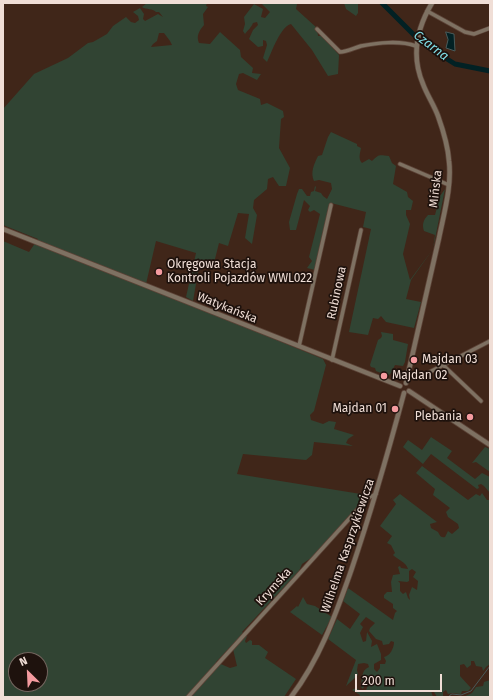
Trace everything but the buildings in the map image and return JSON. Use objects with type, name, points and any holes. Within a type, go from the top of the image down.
[{"type":"street","name":"Mińska","points":[[406,383],[449,185],[449,160],[446,145],[439,118],[421,79],[417,61],[419,30],[432,3]]},
{"type":"street","points":[[427,11],[465,32],[474,34],[490,28]]},
{"type":"street","points":[[318,29],[340,52],[361,46],[389,43],[417,44]]},
{"type":"street","points":[[400,164],[449,185]]},
{"type":"street","points":[[299,346],[331,205]]},
{"type":"street","name":"Watykańska","points":[[3,229],[400,386]]},
{"type":"street","name":"Rubinowa","points":[[332,360],[361,230]]},
{"type":"street","points":[[408,373],[419,377],[422,376],[490,341]]},
{"type":"street","points":[[443,366],[481,401]]},
{"type":"street","points":[[406,383],[409,385],[409,391],[404,393],[401,391],[400,386],[406,383]]},
{"type":"street","points":[[409,391],[490,445]]},
{"type":"street","name":"Wilhelma Kasprzykiewicza","points":[[291,697],[315,660],[329,632],[367,525],[404,393]]},
{"type":"street","name":"Krymska","points":[[188,697],[368,498],[376,494]]},
{"type":"green space","points":[[147,3],[207,3],[206,6],[208,7],[203,14],[204,25],[199,31],[198,36],[199,43],[210,44],[220,32],[240,50],[241,57],[253,68],[252,73],[261,74],[257,80],[243,73],[239,74],[236,84],[238,90],[260,99],[261,105],[267,103],[283,111],[284,117],[281,119],[279,148],[290,168],[286,186],[279,186],[273,177],[268,179],[267,189],[254,200],[253,208],[257,215],[252,244],[245,238],[249,214],[238,213],[228,246],[219,243],[213,267],[200,261],[193,301],[186,297],[196,253],[156,241],[146,284],[213,314],[323,359],[326,365],[314,411],[310,415],[311,420],[323,424],[329,421],[336,422],[334,429],[354,435],[348,439],[346,443],[353,446],[314,442],[312,455],[306,460],[243,454],[237,474],[367,495],[314,556],[302,564],[299,571],[242,632],[247,636],[245,641],[246,643],[250,640],[252,641],[252,645],[259,645],[268,652],[265,658],[296,679],[284,697],[3,697],[3,241],[29,252],[38,239],[3,225],[3,109],[34,74],[68,58],[88,43],[93,42],[107,34],[113,26],[126,17],[131,22],[135,23],[139,20],[138,16],[133,12],[140,8],[144,14],[143,19],[145,21],[158,14],[163,17],[159,12],[142,7]],"holes":[[[159,33],[164,33],[172,45],[151,47],[157,41]],[[232,645],[237,666],[230,668],[216,662]]]},
{"type":"green space","points":[[261,3],[297,4],[296,9],[317,28],[318,36],[322,36],[339,55],[338,74],[328,76],[312,50],[291,24],[283,30],[267,62],[263,58],[267,45],[266,41],[263,40],[263,46],[258,47],[249,39],[253,30],[258,25],[257,22],[253,23],[245,34],[243,31],[245,24],[244,17],[254,4],[263,9],[261,17],[265,18],[270,12]]},
{"type":"green space","points":[[344,3],[358,3],[358,13],[356,16],[346,9]]},
{"type":"green space","points":[[331,132],[357,144],[357,146],[361,148],[360,158],[362,163],[369,159],[372,161],[379,156],[389,156],[392,163],[396,166],[393,184],[407,192],[408,197],[413,201],[411,210],[406,210],[406,215],[410,224],[403,254],[410,280],[433,249],[411,280],[406,299],[421,302],[414,328],[386,322],[381,316],[378,319],[373,318],[368,335],[349,332],[371,229],[363,227],[366,212],[331,203],[315,270],[307,268],[312,261],[309,257],[320,214],[314,210],[310,212],[308,210],[310,206],[304,200],[296,230],[290,230],[289,222],[299,189],[302,189],[307,196],[310,196],[311,192],[314,191],[315,186],[315,191],[321,193],[327,199],[332,189],[331,183],[319,180],[314,181],[312,175],[315,162],[318,156],[322,155]]},
{"type":"green space","points":[[445,189],[433,249],[435,235],[424,231],[423,223],[428,215],[435,215],[440,196]]},
{"type":"green space","points":[[381,332],[393,334],[393,340],[408,344],[403,366],[395,365],[388,376],[376,371],[375,368],[371,367],[370,365],[378,340],[382,336]]},
{"type":"green space","points":[[431,437],[452,451],[447,458],[475,479],[482,473],[490,477],[490,493],[481,484],[478,485],[479,488],[477,489],[431,454],[423,464],[403,447],[408,440],[422,450]]},
{"type":"green space","points":[[485,447],[490,449],[490,472],[476,462],[472,463]]},
{"type":"green space","points":[[422,466],[468,500],[476,494],[480,496],[482,493],[487,500],[490,500],[490,664],[483,671],[482,667],[476,666],[474,661],[471,661],[471,665],[467,668],[464,664],[460,665],[460,676],[471,688],[468,691],[462,691],[461,694],[448,694],[446,690],[443,692],[443,697],[437,697],[434,692],[431,691],[433,697],[359,697],[360,695],[352,690],[356,688],[361,691],[366,691],[368,684],[365,684],[363,689],[361,687],[362,675],[366,668],[369,667],[368,664],[358,664],[358,675],[346,686],[356,660],[328,639],[337,619],[350,629],[360,614],[343,601],[348,588],[393,620],[397,611],[393,608],[393,604],[384,598],[384,595],[387,592],[392,592],[391,582],[393,575],[400,574],[398,567],[400,566],[401,568],[408,569],[404,563],[393,555],[395,553],[391,545],[387,543],[392,536],[380,526],[396,504],[393,500],[400,494],[437,522],[430,524],[431,528],[438,532],[442,537],[445,537],[448,531],[452,534],[459,528],[458,524],[448,517],[446,512],[450,508],[433,495],[435,489],[416,473]],"holes":[[[412,569],[416,572],[413,577],[418,581],[417,590],[412,587],[409,595],[410,600],[406,592],[403,594],[400,591],[400,583],[398,581],[409,581],[409,571]],[[366,617],[375,623],[369,631],[376,639],[382,641],[383,645],[389,644],[391,641],[394,642],[391,651],[384,657],[386,661],[385,664],[380,664],[380,668],[377,672],[374,669],[374,664],[381,660],[381,654],[377,644],[371,647],[372,641],[367,632],[366,641],[363,642],[360,633],[363,627],[360,624]]]},
{"type":"green space","points":[[303,597],[307,604],[315,606],[332,617],[322,635],[290,612],[297,606],[298,607]]},
{"type":"green space","points":[[490,680],[490,697],[463,697],[472,693],[476,687],[483,686],[484,682]]},
{"type":"water","points":[[446,32],[454,34],[455,51],[446,48],[448,40]]},
{"type":"waterway","name":"Czarna","points":[[382,3],[420,41],[447,59],[455,64],[490,71]]},
{"type":"waterway","points":[[449,697],[452,694],[461,695],[471,691],[490,666]]},
{"type":"place","name":"Okręgowa Stacja Kontroli Pojazdów WWL022","points":[[159,272]]},
{"type":"place","name":"Majdan 03","points":[[414,360]]},
{"type":"place","name":"Majdan 02","points":[[384,376]]},
{"type":"place","name":"Majdan 01","points":[[395,409]]},
{"type":"place","name":"Plebania","points":[[470,417]]}]
